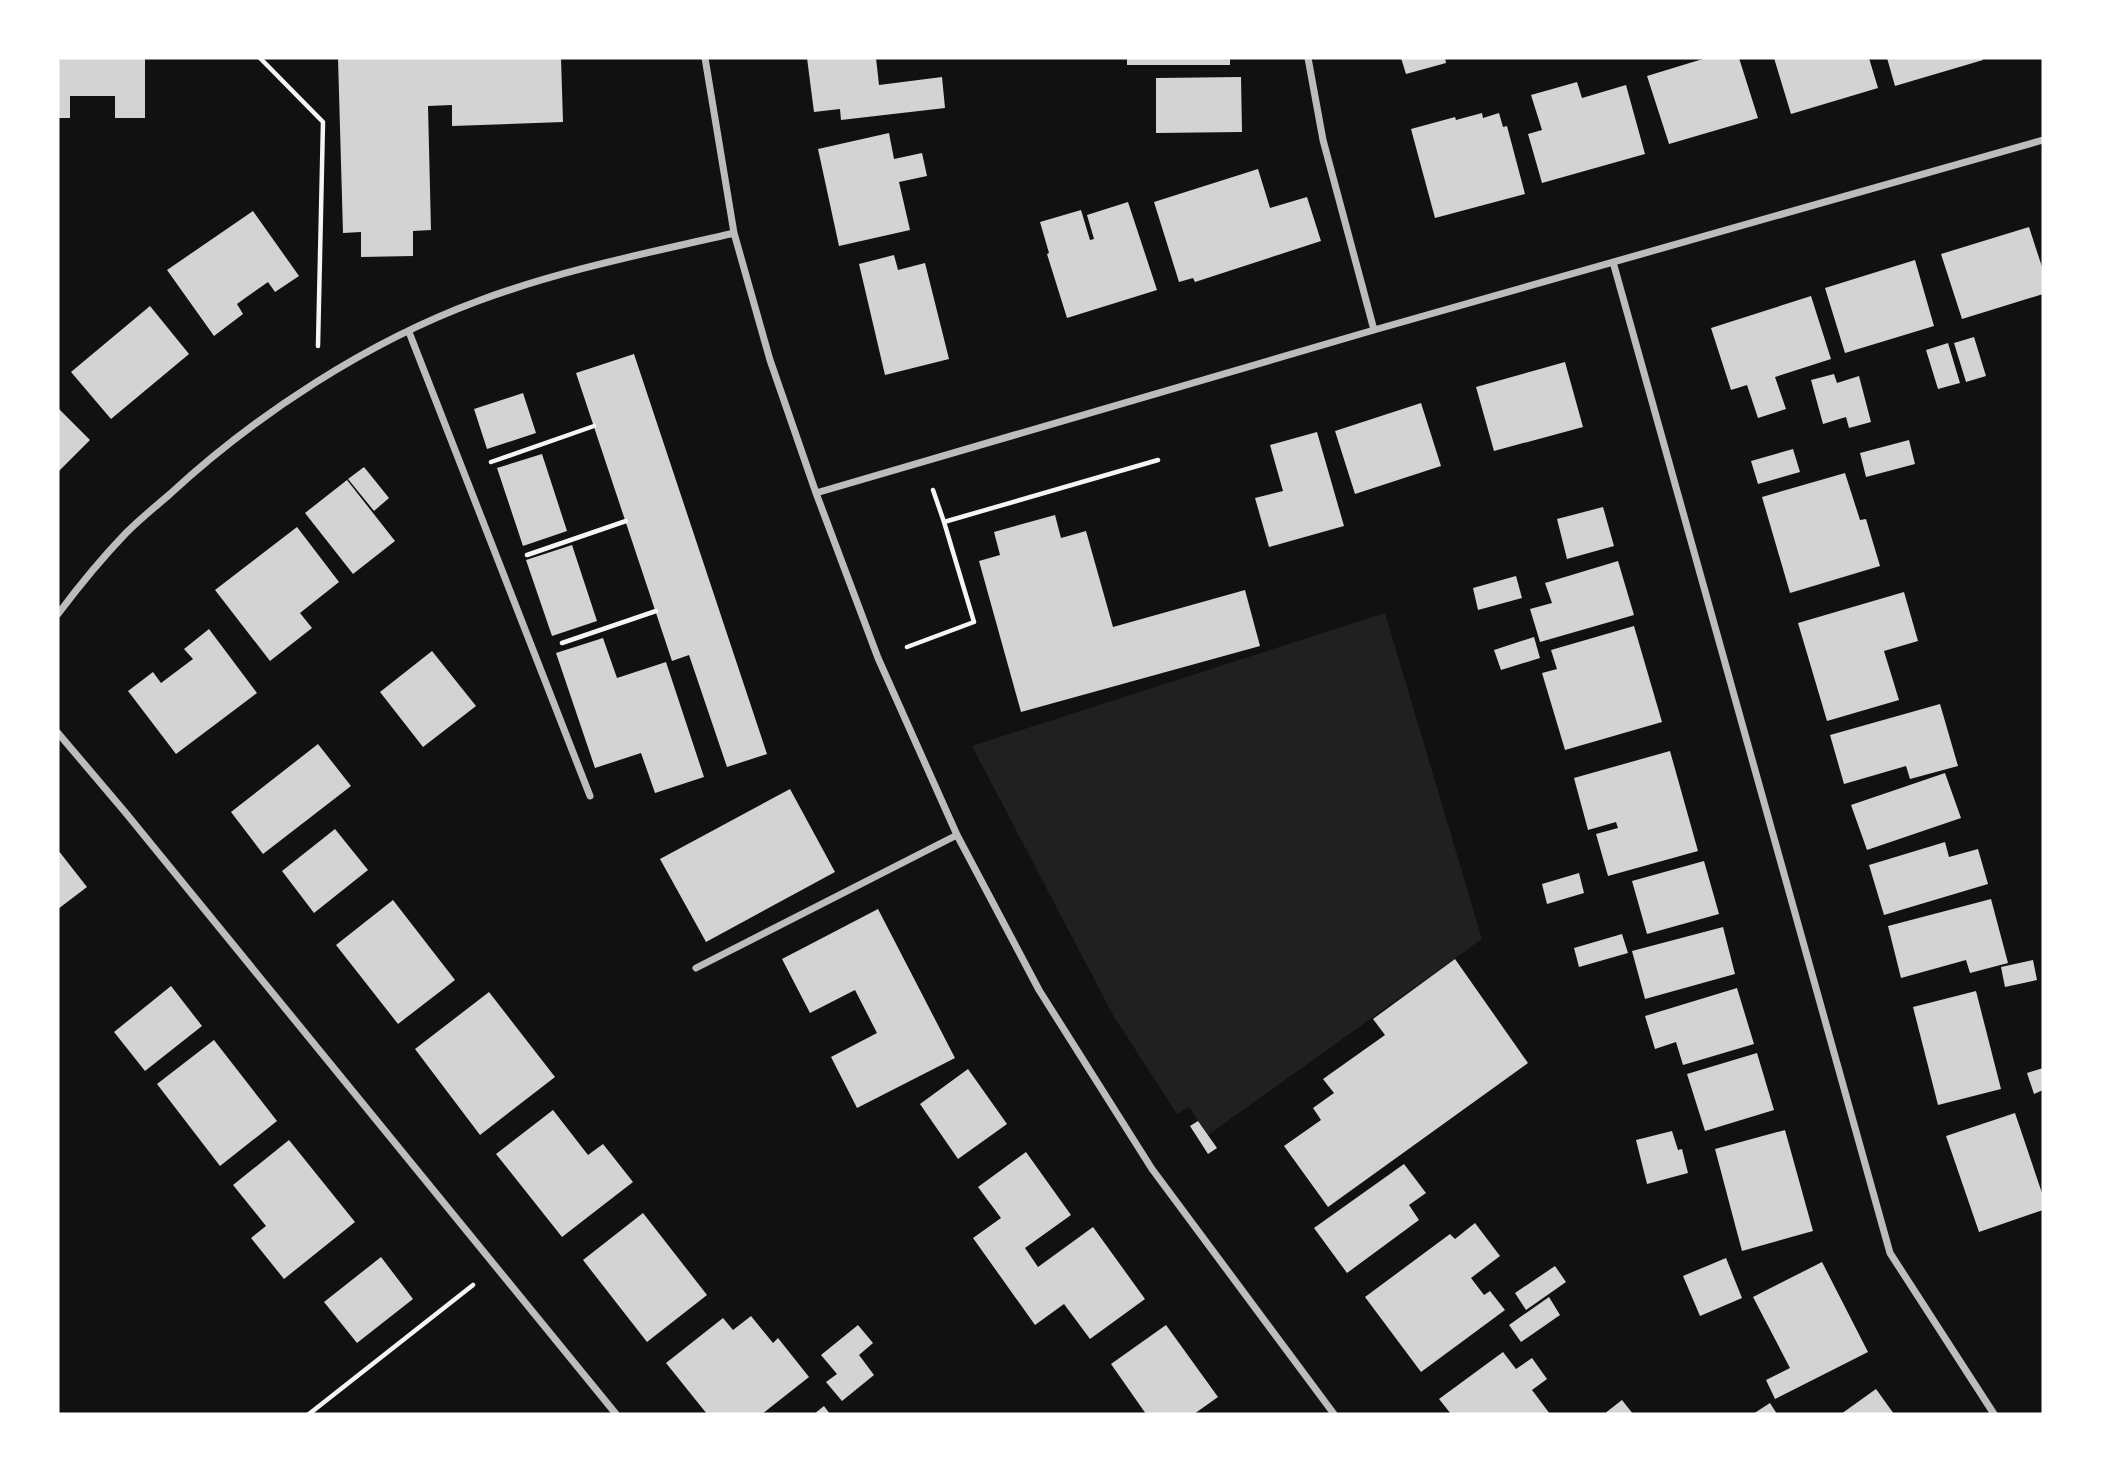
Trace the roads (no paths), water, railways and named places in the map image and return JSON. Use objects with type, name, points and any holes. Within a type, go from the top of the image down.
[{"type":"street","points":[[705,58],[734,233],[770,360],[878,658],[957,835],[1040,990],[1152,1169],[1334,1414]]},
{"type":"street","points":[[1308,58],[1324,139],[1374,330]]},
{"type":"street","points":[[816,493],[1374,330],[2043,140]]},
{"type":"street","points":[[58,614],[127,532],[175,489],[254,425],[317,382],[409,331],[477,301],[560,274],[734,233]]},
{"type":"street","points":[[1614,262],[1890,1253],[1994,1414]]},
{"type":"street","points":[[409,331],[590,796]]},
{"type":"street","points":[[58,733],[616,1414]]},
{"type":"street","points":[[696,968],[957,835]]}]
